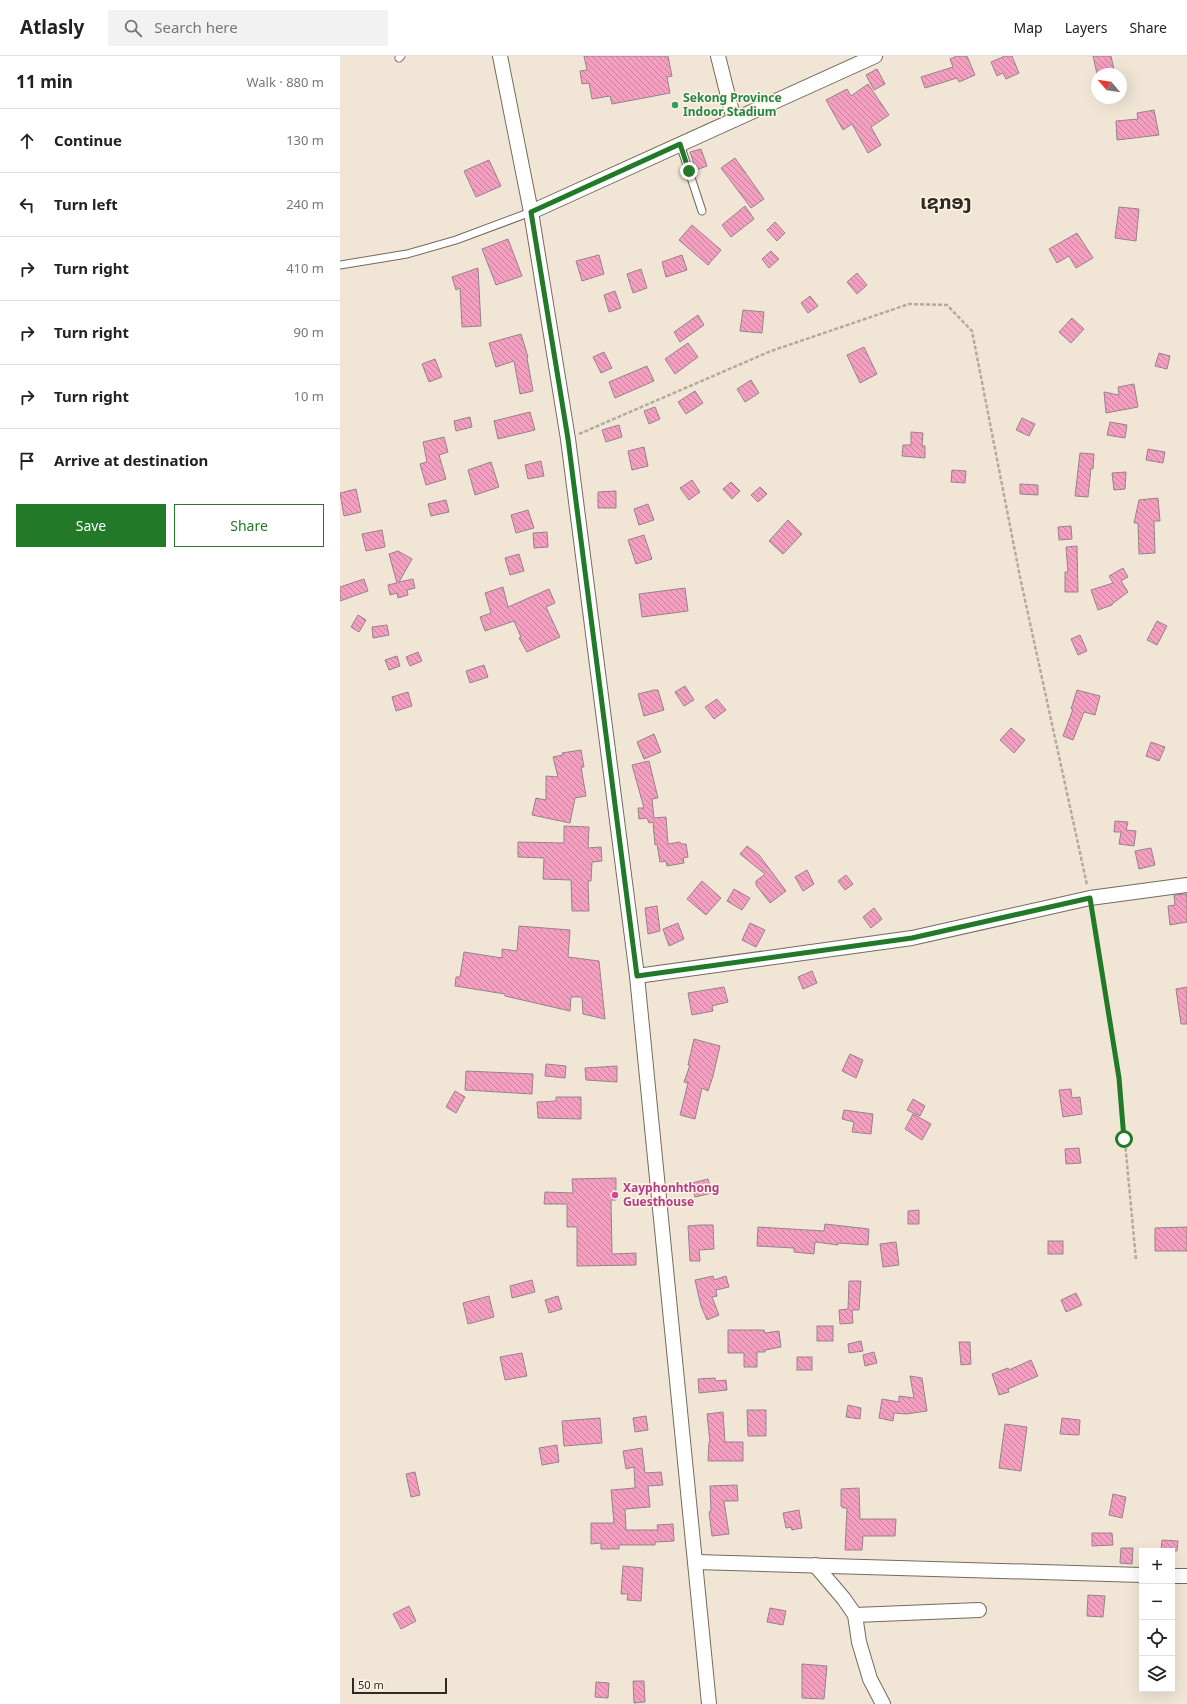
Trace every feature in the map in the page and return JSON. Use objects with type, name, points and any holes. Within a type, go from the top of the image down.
[{"type":"street","points":[[500,56],[531,212],[568,439],[637,976],[709,1704]]},
{"type":"street","points":[[718,56],[734,120]]},
{"type":"street","points":[[531,212],[875,56]]},
{"type":"street","points":[[637,976],[912,938],[1090,898],[1187,885]]},
{"type":"street","points":[[696,1562],[1139,1575]]},
{"type":"street","points":[[816,1565],[855,1615],[859,1642],[870,1678],[882,1704]]},
{"type":"street","points":[[1175,1576],[1187,1576]]},
{"type":"street","points":[[855,1615],[979,1610]]},
{"type":"lane","points":[[680,144],[702,211]]},
{"type":"lane","points":[[340,265],[407,254],[456,240],[531,212]]},
{"type":"path","points":[[568,439],[770,351],[909,304],[947,305],[972,331],[1020,576],[1090,898],[1119,1078],[1136,1260]]},
{"type":"building","points":[[584,56],[668,56],[672,76],[667,77],[670,93],[612,104],[610,96],[592,99],[589,83],[582,84],[580,71],[587,70]]},
{"type":"building","points":[[957,56],[967,56],[975,75],[959,82],[957,78],[925,88],[921,77],[953,67],[950,59]]},
{"type":"building","points":[[1005,56],[1012,56],[1019,73],[1006,79],[1003,73],[997,76],[991,62]]},
{"type":"building","points":[[1093,56],[1111,56],[1114,68],[1096,68]]},
{"type":"building","points":[[877,69],[885,84],[874,90],[866,75]]},
{"type":"building","points":[[868,84],[889,115],[871,127],[881,145],[868,153],[852,124],[843,130],[826,100],[847,89],[851,96]]},
{"type":"building","points":[[1154,110],[1159,135],[1117,140],[1116,121],[1138,119],[1137,113]]},
{"type":"building","points":[[701,149],[707,166],[696,170],[690,152]]},
{"type":"building","points":[[735,158],[764,199],[751,208],[721,168]]},
{"type":"building","points":[[489,160],[501,186],[476,197],[464,171]]},
{"type":"building","points":[[745,206],[754,219],[731,237],[722,225]]},
{"type":"building","points":[[1119,207],[1139,209],[1136,241],[1115,238]]},
{"type":"building","points":[[775,222],[785,233],[777,241],[767,230]]},
{"type":"building","points":[[692,225],[721,250],[708,265],[679,240]]},
{"type":"building","points":[[1077,233],[1093,258],[1076,268],[1069,256],[1057,263],[1049,249]]},
{"type":"building","points":[[508,239],[522,276],[496,285],[482,249]]},
{"type":"building","points":[[771,251],[779,259],[769,268],[762,259]]},
{"type":"building","points":[[599,255],[604,274],[582,281],[576,261]]},
{"type":"building","points":[[682,255],[687,270],[666,277],[662,262]]},
{"type":"building","points":[[478,268],[481,326],[462,327],[460,288],[456,290],[452,277]]},
{"type":"building","points":[[641,269],[647,288],[633,293],[627,274]]},
{"type":"building","points":[[857,273],[867,285],[857,294],[847,282]]},
{"type":"building","points":[[615,291],[621,308],[609,312],[604,295]]},
{"type":"building","points":[[810,296],[818,306],[808,313],[801,303]]},
{"type":"building","points":[[743,310],[764,312],[762,333],[740,331]]},
{"type":"building","points":[[698,315],[704,325],[680,342],[674,332]]},
{"type":"building","points":[[1072,318],[1084,329],[1071,343],[1059,332]]},
{"type":"building","points":[[521,334],[528,357],[533,391],[520,394],[514,361],[496,367],[489,343]]},
{"type":"building","points":[[688,343],[698,357],[675,374],[665,359]]},
{"type":"building","points":[[864,347],[877,374],[860,383],[847,355]]},
{"type":"building","points":[[604,352],[612,368],[601,373],[593,357]]},
{"type":"building","points":[[1159,353],[1170,356],[1167,369],[1155,366]]},
{"type":"building","points":[[435,359],[442,377],[429,382],[422,364]]},
{"type":"building","points":[[647,366],[654,381],[615,398],[609,382]]},
{"type":"building","points":[[751,380],[759,393],[745,402],[737,389]]},
{"type":"building","points":[[1134,384],[1138,407],[1106,413],[1104,392],[1119,395],[1118,387]]},
{"type":"building","points":[[695,391],[703,403],[686,414],[678,402]]},
{"type":"building","points":[[655,407],[660,419],[649,424],[644,411]]},
{"type":"building","points":[[530,412],[535,430],[498,439],[494,421]]},
{"type":"building","points":[[470,417],[472,427],[456,431],[454,421]]},
{"type":"building","points":[[1022,418],[1035,424],[1029,436],[1016,430]]},
{"type":"building","points":[[1110,422],[1127,425],[1125,438],[1107,435]]},
{"type":"building","points":[[619,425],[622,437],[606,442],[602,430]]},
{"type":"building","points":[[911,432],[923,433],[922,446],[925,446],[925,458],[902,456],[903,445],[911,445]]},
{"type":"building","points":[[444,437],[448,452],[439,455],[446,479],[426,485],[420,464],[427,462],[423,442]]},
{"type":"building","points":[[644,447],[648,466],[632,470],[628,451]]},
{"type":"building","points":[[1148,449],[1165,452],[1163,463],[1146,460]]},
{"type":"building","points":[[1080,453],[1094,454],[1088,497],[1075,496]]},
{"type":"building","points":[[541,461],[544,476],[528,479],[525,465]]},
{"type":"building","points":[[491,462],[499,487],[475,495],[468,470]]},
{"type":"building","points":[[952,470],[966,471],[965,483],[951,482]]},
{"type":"building","points":[[1126,472],[1125,489],[1114,490],[1112,473]]},
{"type":"building","points":[[692,480],[700,492],[689,500],[680,488]]},
{"type":"building","points":[[731,482],[740,491],[732,499],[723,489]]},
{"type":"building","points":[[1020,484],[1038,485],[1038,495],[1020,494]]},
{"type":"building","points":[[760,487],[767,494],[758,502],[751,495]]},
{"type":"building","points":[[356,489],[361,512],[344,516],[340,493]]},
{"type":"building","points":[[616,491],[616,508],[598,508],[598,492]]},
{"type":"building","points":[[1158,498],[1160,521],[1154,521],[1155,553],[1139,554],[1138,523],[1134,523],[1139,500]]},
{"type":"building","points":[[446,500],[449,512],[431,516],[428,504]]},
{"type":"building","points":[[648,504],[654,520],[639,525],[634,509]]},
{"type":"building","points":[[528,510],[534,528],[516,533],[511,515]]},
{"type":"building","points":[[788,520],[802,534],[783,554],[769,541]]},
{"type":"building","points":[[1071,526],[1072,539],[1059,540],[1058,527]]},
{"type":"building","points":[[382,530],[385,547],[366,551],[362,534]]},
{"type":"building","points":[[547,532],[548,547],[534,548],[533,533]]},
{"type":"building","points":[[644,535],[652,559],[636,564],[628,540]]},
{"type":"building","points":[[1077,546],[1078,592],[1065,592],[1065,572],[1068,572],[1066,547]]},
{"type":"building","points":[[398,551],[412,559],[399,582],[413,579],[415,588],[407,590],[408,595],[398,598],[397,593],[390,595],[388,585],[397,583],[389,554]]},
{"type":"building","points":[[519,554],[524,571],[510,575],[505,558]]},
{"type":"building","points":[[1123,568],[1128,577],[1121,581],[1128,592],[1112,605],[1098,610],[1091,590],[1113,583],[1109,576]]},
{"type":"building","points":[[364,579],[368,591],[340,601],[340,587]]},
{"type":"building","points":[[503,587],[508,607],[549,589],[555,603],[546,607],[560,637],[527,652],[519,638],[521,637],[514,621],[485,631],[480,617],[491,613],[485,593]]},
{"type":"building","points":[[685,588],[688,611],[642,617],[639,594]]},
{"type":"building","points":[[358,615],[366,620],[359,632],[351,627]]},
{"type":"building","points":[[1157,621],[1167,626],[1157,645],[1147,640]]},
{"type":"building","points":[[387,625],[389,635],[373,638],[372,627]]},
{"type":"building","points":[[1080,635],[1087,651],[1078,655],[1071,639]]},
{"type":"building","points":[[418,652],[422,661],[410,666],[406,657]]},
{"type":"building","points":[[397,656],[400,666],[389,670],[385,660]]},
{"type":"building","points":[[484,665],[488,677],[470,683],[466,671]]},
{"type":"building","points":[[685,686],[694,700],[684,706],[675,692]]},
{"type":"building","points":[[658,690],[664,710],[644,716],[638,694]]},
{"type":"building","points":[[1077,690],[1100,696],[1095,715],[1084,712],[1073,740],[1063,736],[1073,709],[1071,709]]},
{"type":"building","points":[[408,692],[412,706],[396,711],[392,697]]},
{"type":"building","points":[[717,699],[726,710],[714,719],[705,707]]},
{"type":"building","points":[[1011,728],[1025,740],[1014,753],[1000,740]]},
{"type":"building","points":[[654,734],[661,752],[644,759],[637,742]]},
{"type":"building","points":[[1151,742],[1165,747],[1159,761],[1146,756]]},
{"type":"building","points":[[581,750],[584,767],[581,767],[586,796],[575,798],[570,823],[532,815],[536,798],[546,800],[546,776],[558,777],[553,757],[563,755],[562,753]]},
{"type":"building","points":[[649,761],[658,798],[652,799],[654,818],[666,817],[668,844],[680,842],[681,844],[686,844],[688,857],[683,858],[684,863],[667,866],[666,861],[660,862],[657,844],[655,845],[653,822],[649,823],[647,818],[639,819],[638,808],[644,808],[632,765]]},
{"type":"building","points":[[1115,821],[1128,822],[1126,830],[1136,831],[1134,846],[1119,844],[1121,832],[1114,832]]},
{"type":"building","points":[[564,826],[589,827],[588,848],[601,847],[602,861],[592,862],[591,881],[588,881],[589,911],[572,911],[571,880],[543,879],[544,858],[518,857],[518,842],[564,843]]},
{"type":"building","points":[[747,846],[759,855],[786,891],[770,903],[756,885],[756,881],[765,874],[740,854]]},
{"type":"building","points":[[1151,848],[1155,865],[1139,869],[1135,851]]},
{"type":"building","points":[[807,870],[814,884],[803,891],[795,877]]},
{"type":"building","points":[[846,875],[853,884],[845,890],[838,881]]},
{"type":"building","points":[[702,881],[721,898],[706,915],[687,899]]},
{"type":"building","points":[[734,889],[750,898],[742,910],[727,901]]},
{"type":"building","points":[[1187,894],[1187,922],[1170,925],[1168,906],[1175,905],[1174,895]]},
{"type":"building","points":[[657,906],[660,931],[648,934],[645,908]]},
{"type":"building","points":[[874,908],[882,919],[871,928],[863,917]]},
{"type":"building","points":[[678,923],[684,939],[669,946],[663,929]]},
{"type":"building","points":[[750,923],[765,930],[756,947],[742,940]]},
{"type":"building","points":[[519,926],[570,930],[568,957],[599,961],[605,1019],[583,1014],[582,997],[571,997],[570,1011],[505,996],[505,994],[455,986],[456,977],[460,977],[464,952],[502,958],[502,949],[517,951]]},
{"type":"building","points":[[812,971],[817,983],[803,989],[798,977]]},
{"type":"building","points":[[724,987],[728,1002],[712,1006],[713,1011],[692,1015],[688,993]]},
{"type":"building","points":[[1187,987],[1187,1024],[1181,1024],[1176,989]]},
{"type":"building","points":[[694,1039],[720,1046],[708,1091],[702,1088],[695,1119],[680,1115],[688,1083],[684,1082],[690,1065],[688,1065]]},
{"type":"building","points":[[850,1054],[863,1060],[856,1078],[842,1071]]},
{"type":"building","points":[[546,1064],[566,1066],[565,1078],[545,1076]]},
{"type":"building","points":[[617,1066],[617,1082],[586,1080],[585,1068]]},
{"type":"building","points":[[466,1071],[533,1074],[532,1094],[465,1090]]},
{"type":"building","points":[[1071,1089],[1072,1098],[1080,1097],[1082,1114],[1063,1117],[1059,1090]]},
{"type":"building","points":[[455,1091],[465,1097],[456,1113],[446,1107]]},
{"type":"building","points":[[556,1097],[581,1097],[581,1119],[538,1118],[537,1102],[556,1101]]},
{"type":"building","points":[[913,1099],[925,1106],[920,1116],[907,1110]]},
{"type":"building","points":[[844,1110],[873,1114],[871,1134],[852,1132],[854,1122],[842,1119]]},
{"type":"building","points":[[913,1114],[931,1124],[922,1140],[905,1129]]},
{"type":"building","points":[[1079,1148],[1081,1163],[1066,1164],[1065,1149]]},
{"type":"building","points":[[616,1178],[616,1200],[611,1200],[612,1254],[636,1253],[636,1265],[577,1266],[577,1227],[567,1227],[567,1204],[544,1204],[545,1192],[573,1193],[572,1179]]},
{"type":"building","points":[[708,1179],[712,1193],[695,1197],[692,1183]]},
{"type":"building","points":[[919,1210],[919,1224],[908,1224],[908,1211]]},
{"type":"building","points":[[825,1224],[869,1229],[868,1245],[838,1243],[838,1245],[815,1242],[814,1254],[794,1252],[794,1248],[757,1246],[758,1227],[824,1231]]},
{"type":"building","points":[[713,1225],[714,1249],[699,1250],[700,1261],[690,1261],[688,1226]]},
{"type":"building","points":[[1187,1227],[1187,1251],[1155,1251],[1155,1228]]},
{"type":"building","points":[[1048,1241],[1063,1241],[1063,1254],[1048,1254]]},
{"type":"building","points":[[896,1242],[899,1265],[883,1267],[880,1244]]},
{"type":"building","points":[[713,1276],[714,1280],[726,1276],[729,1287],[716,1290],[717,1296],[712,1297],[719,1315],[707,1320],[701,1306],[695,1280]]},
{"type":"building","points":[[532,1280],[535,1292],[512,1298],[510,1286]]},
{"type":"building","points":[[849,1281],[861,1281],[859,1310],[852,1310],[853,1323],[840,1324],[839,1310],[848,1309]]},
{"type":"building","points":[[1076,1293],[1082,1305],[1066,1312],[1061,1300]]},
{"type":"building","points":[[489,1296],[494,1317],[468,1324],[463,1303]]},
{"type":"building","points":[[558,1296],[562,1309],[549,1313],[545,1300]]},
{"type":"building","points":[[817,1326],[833,1326],[833,1341],[817,1341]]},
{"type":"building","points":[[728,1330],[764,1330],[765,1333],[779,1331],[781,1347],[765,1350],[765,1352],[757,1352],[757,1367],[744,1367],[744,1353],[728,1353]]},
{"type":"building","points":[[861,1341],[863,1351],[849,1353],[848,1344]]},
{"type":"building","points":[[959,1342],[970,1342],[971,1364],[961,1365]]},
{"type":"building","points":[[874,1352],[877,1363],[865,1366],[863,1355]]},
{"type":"building","points":[[522,1353],[527,1376],[505,1380],[500,1357]]},
{"type":"building","points":[[797,1357],[812,1357],[812,1370],[797,1370]]},
{"type":"building","points":[[1031,1360],[1038,1376],[1008,1389],[1009,1392],[999,1395],[992,1374],[1008,1368],[1009,1370]]},
{"type":"building","points":[[910,1376],[922,1378],[927,1411],[906,1414],[894,1413],[893,1421],[879,1418],[882,1399],[899,1402],[899,1396],[914,1398]]},
{"type":"building","points":[[715,1378],[716,1381],[726,1380],[727,1390],[699,1393],[698,1379]]},
{"type":"building","points":[[848,1405],[861,1408],[860,1419],[846,1417]]},
{"type":"building","points":[[747,1410],[766,1410],[766,1436],[748,1436]]},
{"type":"building","points":[[723,1412],[725,1442],[743,1442],[743,1461],[708,1461],[710,1442],[707,1414]]},
{"type":"building","points":[[646,1416],[648,1430],[635,1432],[633,1418]]},
{"type":"building","points":[[600,1418],[602,1443],[564,1446],[562,1421]]},
{"type":"building","points":[[1062,1418],[1080,1420],[1079,1435],[1060,1434]]},
{"type":"building","points":[[1005,1424],[1027,1427],[1021,1471],[999,1468]]},
{"type":"building","points":[[557,1445],[559,1462],[542,1465],[539,1448]]},
{"type":"building","points":[[642,1448],[645,1473],[661,1472],[663,1485],[648,1486],[650,1507],[625,1509],[626,1530],[658,1530],[657,1525],[673,1524],[674,1541],[655,1542],[655,1545],[619,1545],[619,1549],[601,1549],[601,1543],[591,1544],[591,1523],[614,1523],[611,1490],[635,1488],[634,1467],[626,1469],[623,1451]]},
{"type":"building","points":[[415,1472],[420,1495],[411,1497],[406,1474]]},
{"type":"building","points":[[737,1485],[738,1501],[724,1501],[729,1534],[712,1536],[709,1512],[711,1511],[710,1486]]},
{"type":"building","points":[[859,1488],[860,1519],[896,1519],[895,1536],[863,1536],[862,1550],[845,1550],[847,1508],[843,1508],[841,1506],[841,1489]]},
{"type":"building","points":[[1113,1494],[1126,1497],[1122,1518],[1109,1515]]},
{"type":"building","points":[[799,1510],[802,1528],[792,1530],[791,1527],[786,1528],[783,1513]]},
{"type":"building","points":[[1092,1533],[1112,1533],[1113,1545],[1092,1546]]},
{"type":"building","points":[[1162,1540],[1178,1541],[1177,1551],[1175,1551],[1175,1548],[1161,1548]]},
{"type":"building","points":[[1121,1548],[1133,1548],[1132,1564],[1120,1563]]},
{"type":"building","points":[[623,1566],[643,1568],[641,1601],[627,1600],[628,1594],[621,1594]]},
{"type":"building","points":[[1088,1595],[1105,1596],[1103,1617],[1087,1616]]},
{"type":"building","points":[[409,1606],[416,1621],[401,1629],[393,1614]]},
{"type":"building","points":[[770,1608],[786,1611],[783,1625],[767,1622]]},
{"type":"building","points":[[802,1664],[827,1666],[824,1699],[802,1698]]},
{"type":"building","points":[[633,1681],[644,1681],[645,1702],[634,1703]]},
{"type":"building","points":[[596,1682],[609,1683],[608,1698],[595,1697]]},
{"type":"place","name":"Sekong Province Indoor Stadium","points":[[675,105]]},
{"type":"place","name":"Xayphonhthong Guesthouse","points":[[615,1195]]},
{"type":"district","name":"ເຊກອງ","points":[[946,202]]},
{"type":"route","points":[[689,171],[680,144],[531,212],[568,439],[637,976],[912,938],[1090,898],[1119,1078],[1124,1139]]}]
